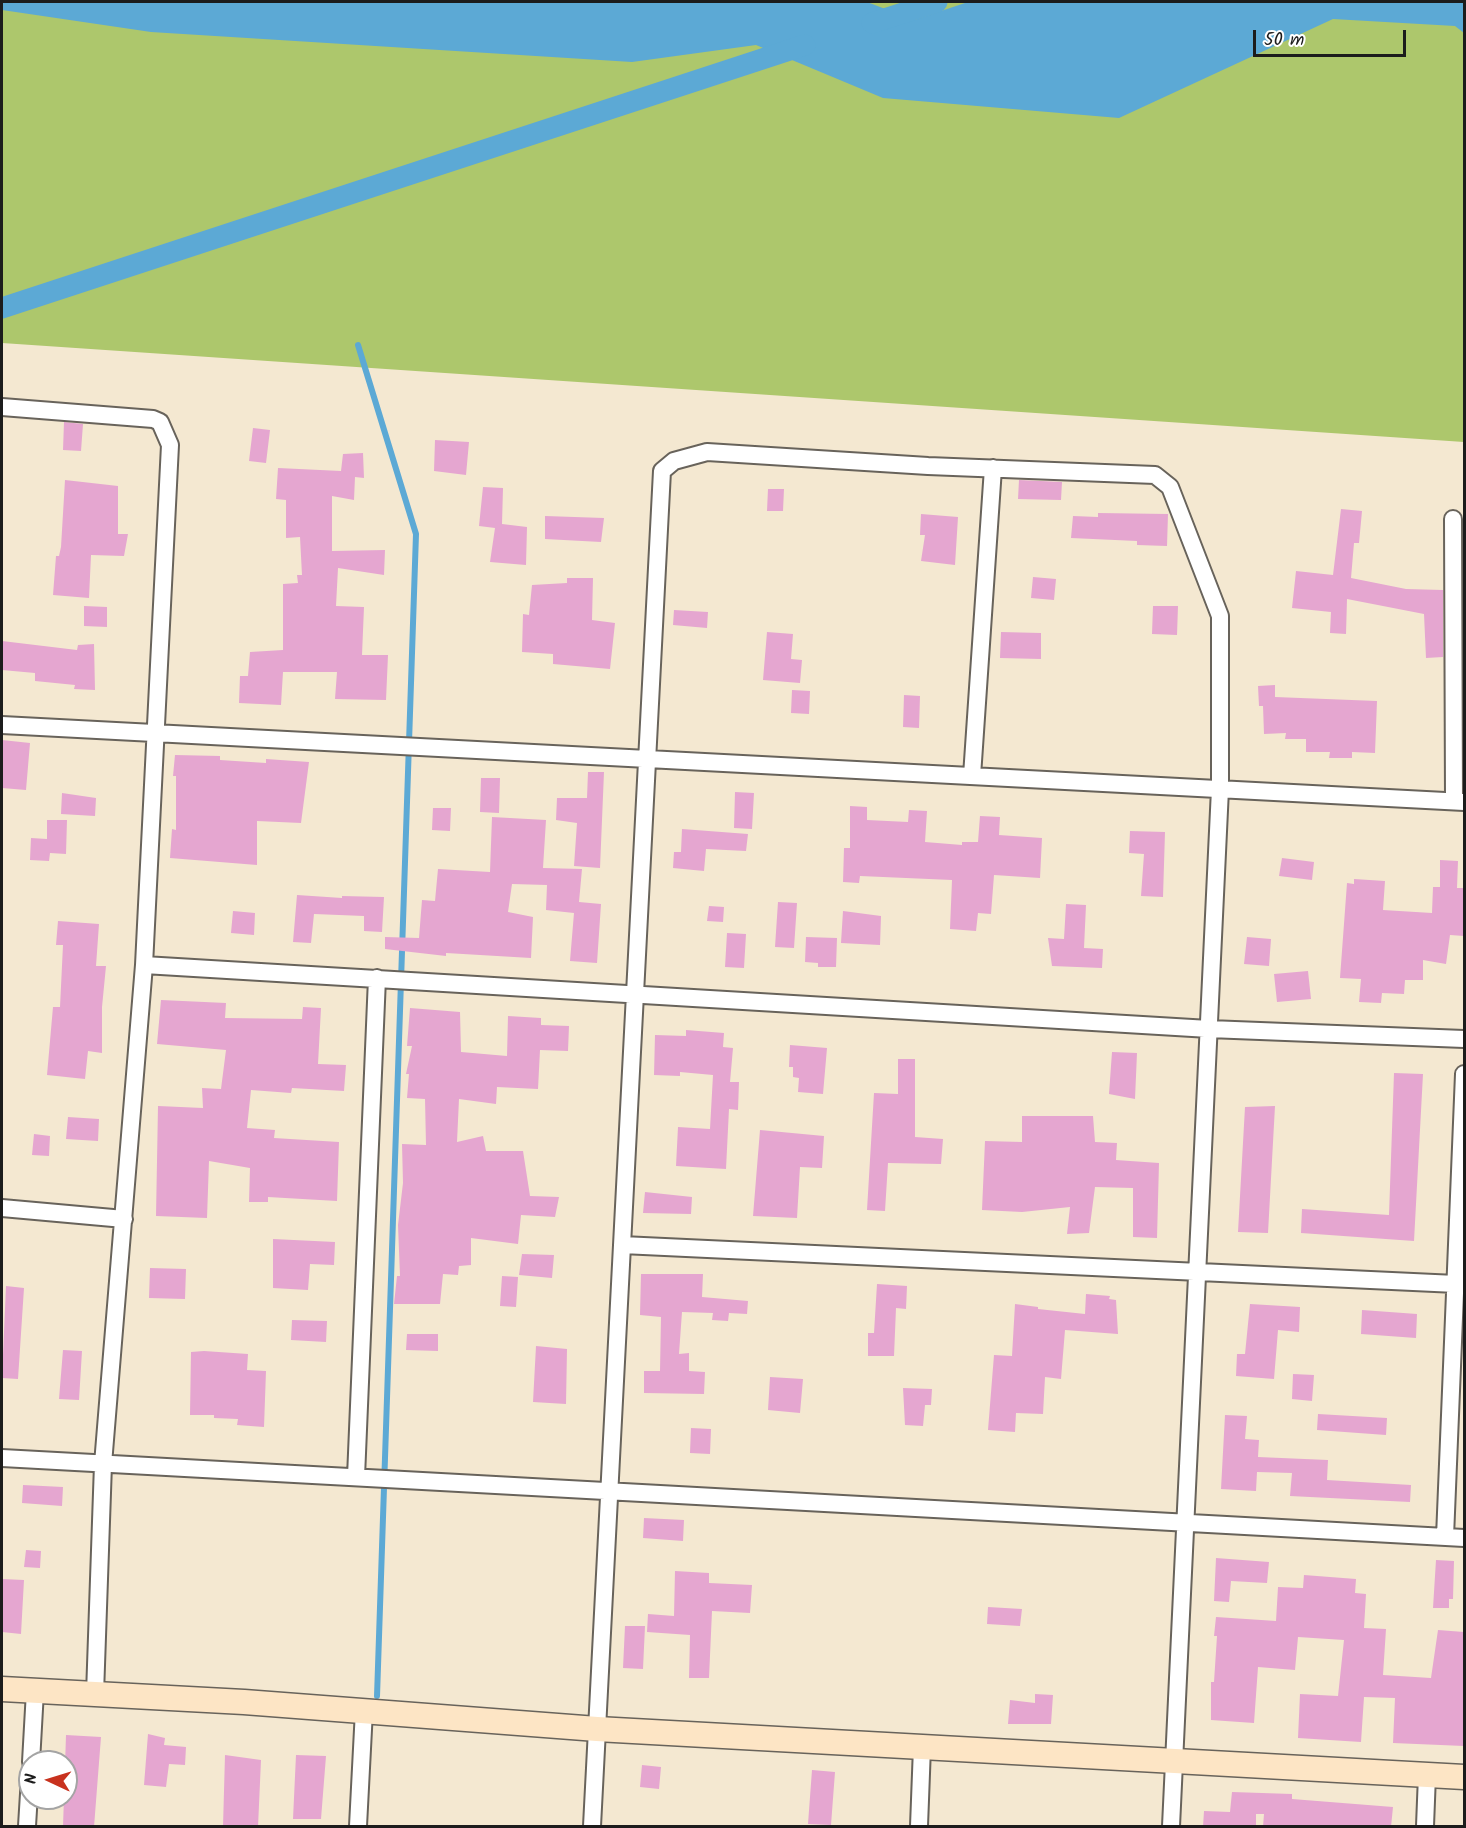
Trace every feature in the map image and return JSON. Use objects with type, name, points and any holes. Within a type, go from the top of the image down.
[{"type":"street","points":[[2,407],[153,419],[159,422],[170,445],[144,965],[103,1464],[95,1694]]},
{"type":"street","points":[[592,1827],[662,471],[674,460],[707,452],[1155,475],[1170,487],[1220,616],[1220,789],[1171,1827]]},
{"type":"street","points":[[972,776],[993,468]]},
{"type":"street","points":[[2,725],[1459,801],[1459,601],[1453,519]]},
{"type":"street","points":[[144,965],[1209,1029],[1464,1039]]},
{"type":"street","points":[[356,1477],[377,978]]},
{"type":"street","points":[[1445,1538],[1464,1074]]},
{"type":"street","points":[[2,1208],[124,1220]]},
{"type":"street","points":[[622,1245],[1456,1284]]},
{"type":"street","points":[[2,1458],[1464,1539]]},
{"type":"street","points":[[2,1689],[364,1710],[597,1729],[1464,1777]]},
{"type":"street","points":[[32,1750],[35,1691]]},
{"type":"street","points":[[358,1827],[364,1710]]},
{"type":"street","points":[[919,1827],[922,1747]]},
{"type":"street","points":[[1425,1827],[1427,1775]]},
{"type":"street","points":[[27,1827],[28,1810]]},
{"type":"green space","points":[[2,2],[1464,2],[1464,442],[2,343]]},
{"type":"water","points":[[2,2],[867,2],[914,20],[968,2],[1464,2],[1464,33],[1455,26],[1333,19],[1119,118],[883,98],[756,45],[632,62],[151,32],[2,10]]},
{"type":"building","points":[[64,422],[83,424],[81,451],[63,450]]},
{"type":"building","points":[[253,428],[270,430],[266,463],[249,461]]},
{"type":"building","points":[[435,440],[469,442],[466,475],[434,471]]},
{"type":"building","points":[[363,453],[364,478],[355,477],[354,500],[332,496],[332,551],[385,550],[384,575],[338,568],[336,606],[364,607],[362,655],[388,655],[386,700],[335,699],[337,672],[283,672],[281,705],[239,703],[240,676],[248,676],[250,652],[283,650],[283,584],[298,583],[297,575],[302,575],[300,537],[286,538],[286,500],[276,499],[278,468],[341,471],[343,454]]},
{"type":"building","points":[[65,480],[118,486],[118,534],[128,534],[124,556],[91,555],[89,598],[53,595],[56,556],[59,556],[61,547]]},
{"type":"building","points":[[1019,480],[1062,482],[1061,500],[1018,499]]},
{"type":"building","points":[[483,487],[503,488],[502,524],[527,527],[526,565],[490,562],[495,528],[479,526]]},
{"type":"building","points":[[768,489],[784,489],[783,511],[767,511]]},
{"type":"building","points":[[1341,509],[1362,511],[1359,543],[1354,543],[1351,578],[1406,589],[1443,590],[1443,657],[1426,658],[1424,614],[1347,599],[1346,634],[1330,633],[1331,612],[1292,608],[1296,571],[1333,575]]},
{"type":"building","points":[[1098,513],[1168,514],[1167,546],[1137,545],[1137,541],[1071,538],[1073,516],[1098,517]]},
{"type":"building","points":[[921,514],[958,517],[955,565],[921,561],[925,535],[920,535]]},
{"type":"building","points":[[545,516],[604,518],[601,542],[545,539]]},
{"type":"building","points":[[1033,577],[1056,579],[1054,600],[1031,598]]},
{"type":"building","points":[[567,578],[593,578],[592,620],[615,623],[610,669],[553,664],[553,654],[522,652],[523,614],[529,615],[532,585],[567,583]]},
{"type":"building","points":[[84,606],[107,607],[107,627],[84,626]]},
{"type":"building","points":[[1153,606],[1178,606],[1177,635],[1152,634]]},
{"type":"building","points":[[674,610],[708,612],[707,628],[673,625]]},
{"type":"building","points":[[767,632],[793,634],[791,659],[802,660],[800,683],[763,680]]},
{"type":"building","points":[[1001,632],[1041,633],[1041,659],[1000,658]]},
{"type":"building","points":[[2,641],[77,650],[78,645],[94,644],[95,690],[74,689],[75,685],[35,681],[35,673],[2,670]]},
{"type":"building","points":[[1275,685],[1275,697],[1377,701],[1375,753],[1352,752],[1352,758],[1329,758],[1330,752],[1306,752],[1306,739],[1285,739],[1286,733],[1264,734],[1263,706],[1259,706],[1258,686]]},
{"type":"building","points":[[792,690],[810,691],[809,714],[791,713]]},
{"type":"building","points":[[904,695],[920,696],[919,728],[903,727]]},
{"type":"building","points":[[2,740],[30,743],[26,790],[2,788]]},
{"type":"building","points":[[175,755],[220,756],[220,760],[266,763],[266,759],[309,762],[301,823],[257,821],[257,865],[170,858],[172,829],[176,830],[176,776],[173,776]]},
{"type":"building","points":[[588,772],[604,772],[600,868],[574,866],[577,823],[556,820],[557,798],[587,798]]},
{"type":"building","points":[[481,778],[500,778],[499,813],[480,812]]},
{"type":"building","points":[[735,792],[754,793],[752,829],[734,828]]},
{"type":"building","points":[[62,793],[96,798],[95,816],[61,814]]},
{"type":"building","points":[[850,806],[867,807],[867,820],[908,822],[909,810],[927,811],[925,842],[962,845],[962,842],[978,842],[980,816],[1000,817],[999,835],[1042,838],[1040,878],[994,875],[991,914],[978,913],[976,931],[950,929],[952,880],[860,876],[859,883],[843,882],[844,848],[850,848]]},
{"type":"building","points":[[433,808],[451,808],[450,831],[432,830]]},
{"type":"building","points":[[492,817],[546,820],[543,868],[582,869],[579,902],[601,904],[597,963],[570,961],[574,913],[546,910],[547,885],[512,884],[508,912],[533,917],[531,958],[446,953],[446,956],[385,949],[385,937],[419,938],[422,900],[435,901],[438,869],[490,872]]},
{"type":"building","points":[[47,820],[67,820],[66,854],[50,853],[49,861],[30,860],[31,838],[47,839]]},
{"type":"building","points":[[682,829],[748,834],[746,851],[706,849],[704,871],[673,868],[674,852],[681,852]]},
{"type":"building","points":[[1130,831],[1165,832],[1163,897],[1141,896],[1144,854],[1129,853]]},
{"type":"building","points":[[1282,858],[1314,862],[1312,880],[1279,876]]},
{"type":"building","points":[[1440,860],[1458,861],[1457,888],[1464,888],[1464,936],[1450,935],[1446,964],[1423,960],[1423,980],[1405,980],[1404,994],[1382,993],[1381,1003],[1359,1002],[1361,979],[1340,978],[1347,883],[1354,884],[1354,879],[1385,881],[1383,910],[1432,913],[1433,887],[1440,887]]},
{"type":"building","points":[[297,895],[342,898],[342,896],[384,897],[382,932],[364,931],[364,916],[314,914],[311,943],[293,942]]},
{"type":"building","points":[[778,902],[797,903],[794,948],[775,947]]},
{"type":"building","points":[[1066,904],[1086,905],[1084,948],[1103,949],[1102,968],[1052,966],[1048,938],[1064,939]]},
{"type":"building","points":[[709,906],[724,907],[723,922],[707,921]]},
{"type":"building","points":[[233,911],[255,913],[254,935],[231,933]]},
{"type":"building","points":[[843,911],[881,916],[880,945],[841,943]]},
{"type":"building","points":[[58,921],[99,924],[96,966],[106,966],[102,1007],[102,1053],[88,1051],[85,1079],[47,1075],[53,1007],[60,1007],[63,945],[56,945]]},
{"type":"building","points":[[727,933],[746,934],[744,968],[725,967]]},
{"type":"building","points":[[806,937],[837,938],[836,967],[818,967],[818,963],[805,962]]},
{"type":"building","points":[[1247,937],[1271,939],[1269,966],[1244,964]]},
{"type":"building","points":[[1308,971],[1311,999],[1277,1002],[1274,974]]},
{"type":"building","points":[[161,1000],[226,1003],[225,1018],[302,1019],[303,1007],[321,1008],[318,1064],[346,1065],[344,1091],[292,1088],[291,1093],[251,1090],[247,1128],[275,1130],[274,1138],[339,1142],[337,1201],[268,1197],[268,1202],[249,1202],[250,1168],[209,1161],[207,1218],[156,1216],[158,1106],[203,1108],[202,1088],[221,1089],[226,1050],[157,1044]]},
{"type":"building","points":[[410,1008],[460,1012],[461,1052],[507,1056],[508,1016],[541,1018],[541,1025],[569,1026],[568,1051],[540,1050],[538,1089],[497,1087],[496,1104],[459,1099],[457,1142],[483,1136],[486,1151],[523,1151],[530,1196],[559,1197],[555,1217],[521,1215],[518,1244],[471,1238],[471,1265],[459,1266],[458,1275],[443,1274],[440,1304],[394,1304],[397,1276],[400,1276],[398,1225],[403,1183],[402,1144],[426,1145],[425,1099],[407,1098],[409,1074],[406,1074],[412,1046],[407,1046]]},
{"type":"building","points":[[686,1030],[724,1033],[723,1047],[733,1048],[730,1082],[739,1082],[738,1110],[729,1109],[726,1169],[676,1166],[678,1127],[710,1129],[713,1075],[680,1072],[680,1076],[654,1075],[655,1035],[686,1036]]},
{"type":"building","points":[[790,1045],[827,1048],[823,1094],[798,1092],[799,1078],[793,1077],[793,1067],[789,1067]]},
{"type":"building","points":[[1112,1052],[1137,1053],[1135,1099],[1109,1094]]},
{"type":"building","points":[[898,1059],[915,1059],[915,1137],[943,1139],[941,1164],[888,1163],[885,1211],[867,1210],[874,1093],[898,1094]]},
{"type":"building","points":[[1394,1073],[1423,1074],[1414,1241],[1301,1233],[1302,1209],[1389,1215]]},
{"type":"building","points":[[1275,1106],[1268,1233],[1238,1232],[1245,1107]]},
{"type":"building","points":[[1022,1116],[1093,1116],[1095,1142],[1117,1143],[1116,1160],[1159,1163],[1157,1238],[1133,1237],[1133,1188],[1095,1187],[1089,1233],[1067,1234],[1070,1207],[1022,1212],[982,1210],[985,1141],[1022,1142]]},
{"type":"building","points":[[68,1117],[99,1119],[98,1141],[66,1139]]},
{"type":"building","points":[[760,1130],[824,1136],[822,1168],[800,1167],[797,1218],[753,1216]]},
{"type":"building","points":[[34,1134],[50,1136],[49,1156],[32,1155]]},
{"type":"building","points":[[645,1192],[692,1197],[691,1214],[643,1213]]},
{"type":"building","points":[[273,1239],[335,1242],[334,1265],[310,1264],[308,1290],[273,1288]]},
{"type":"building","points":[[522,1254],[554,1255],[552,1278],[519,1275]]},
{"type":"building","points":[[150,1268],[186,1269],[185,1299],[149,1298]]},
{"type":"building","points":[[641,1274],[703,1274],[702,1297],[748,1301],[747,1314],[729,1313],[728,1321],[712,1320],[713,1313],[682,1312],[679,1354],[689,1353],[689,1371],[705,1372],[704,1394],[644,1393],[644,1371],[660,1371],[661,1317],[640,1315]]},
{"type":"building","points":[[502,1276],[518,1277],[516,1307],[500,1306]]},
{"type":"building","points":[[877,1284],[907,1286],[906,1309],[896,1308],[894,1356],[868,1356],[868,1333],[874,1333]]},
{"type":"building","points":[[6,1286],[24,1288],[18,1379],[2,1378]]},
{"type":"building","points":[[1086,1294],[1110,1296],[1109,1299],[1116,1300],[1118,1334],[1065,1330],[1061,1379],[1045,1377],[1043,1414],[1016,1413],[1015,1432],[988,1430],[994,1355],[1012,1356],[1015,1304],[1085,1314]]},
{"type":"building","points":[[1250,1304],[1300,1307],[1299,1332],[1278,1330],[1274,1379],[1236,1376],[1237,1354],[1245,1354]]},
{"type":"building","points":[[1362,1310],[1417,1314],[1416,1338],[1361,1334]]},
{"type":"building","points":[[292,1320],[327,1321],[326,1342],[291,1340]]},
{"type":"building","points":[[407,1334],[438,1334],[438,1351],[406,1350]]},
{"type":"building","points":[[536,1346],[567,1349],[566,1404],[533,1402]]},
{"type":"building","points":[[63,1350],[82,1351],[79,1400],[59,1399]]},
{"type":"building","points":[[191,1352],[248,1354],[247,1370],[266,1371],[264,1427],[237,1425],[238,1419],[214,1418],[214,1415],[190,1415]]},
{"type":"building","points":[[1293,1374],[1314,1375],[1312,1401],[1292,1399]]},
{"type":"building","points":[[770,1377],[803,1379],[800,1413],[768,1410]]},
{"type":"building","points":[[903,1388],[932,1389],[931,1405],[925,1405],[923,1426],[905,1425]]},
{"type":"building","points":[[1318,1414],[1387,1418],[1386,1435],[1317,1430]]},
{"type":"building","points":[[1225,1415],[1247,1416],[1245,1439],[1259,1440],[1258,1457],[1328,1460],[1327,1480],[1411,1485],[1410,1502],[1290,1496],[1292,1473],[1257,1472],[1256,1491],[1221,1489]]},
{"type":"building","points":[[691,1428],[711,1429],[710,1454],[690,1453]]},
{"type":"building","points":[[23,1485],[63,1487],[62,1506],[22,1503]]},
{"type":"building","points":[[644,1518],[684,1520],[683,1541],[643,1538]]},
{"type":"building","points":[[26,1550],[41,1551],[40,1568],[24,1567]]},
{"type":"building","points":[[1216,1558],[1269,1562],[1267,1583],[1231,1581],[1229,1602],[1214,1601]]},
{"type":"building","points":[[1436,1560],[1454,1561],[1453,1599],[1449,1599],[1449,1608],[1433,1608]]},
{"type":"building","points":[[675,1571],[709,1573],[709,1583],[752,1585],[750,1613],[712,1611],[709,1678],[689,1678],[690,1635],[647,1632],[648,1614],[674,1616]]},
{"type":"building","points":[[1304,1575],[1356,1579],[1355,1593],[1366,1594],[1364,1628],[1386,1629],[1383,1675],[1431,1678],[1438,1630],[1464,1632],[1464,1746],[1393,1743],[1395,1698],[1364,1697],[1361,1742],[1298,1738],[1300,1694],[1338,1696],[1344,1640],[1298,1637],[1295,1670],[1258,1667],[1254,1723],[1211,1720],[1211,1682],[1214,1682],[1217,1636],[1214,1636],[1216,1617],[1276,1621],[1278,1587],[1303,1588]]},
{"type":"building","points":[[2,1579],[24,1580],[21,1634],[2,1632]]},
{"type":"building","points":[[988,1607],[1022,1609],[1020,1626],[987,1624]]},
{"type":"building","points":[[625,1626],[645,1626],[643,1669],[623,1668]]},
{"type":"building","points":[[1035,1694],[1053,1695],[1051,1724],[1008,1724],[1010,1700],[1035,1703]]},
{"type":"building","points":[[148,1734],[165,1738],[164,1745],[186,1747],[185,1765],[169,1764],[166,1787],[144,1785]]},
{"type":"building","points":[[66,1735],[101,1737],[94,1827],[63,1827],[64,1810],[78,1810],[78,1750],[66,1750]]},
{"type":"building","points":[[225,1755],[261,1760],[258,1827],[223,1827]]},
{"type":"building","points":[[296,1755],[326,1756],[321,1819],[293,1819]]},
{"type":"building","points":[[642,1765],[661,1767],[659,1789],[640,1787]]},
{"type":"building","points":[[812,1770],[835,1772],[831,1825],[808,1824]]},
{"type":"building","points":[[1232,1792],[1292,1794],[1292,1799],[1393,1807],[1391,1827],[1263,1827],[1264,1814],[1256,1814],[1256,1827],[1203,1827],[1204,1811],[1230,1812]]},
{"type":"waterway","points":[[872,23],[937,2]]},
{"type":"waterway","points":[[2,308],[805,45]]},
{"type":"waterway","points":[[358,345],[416,534],[377,1696]]}]
